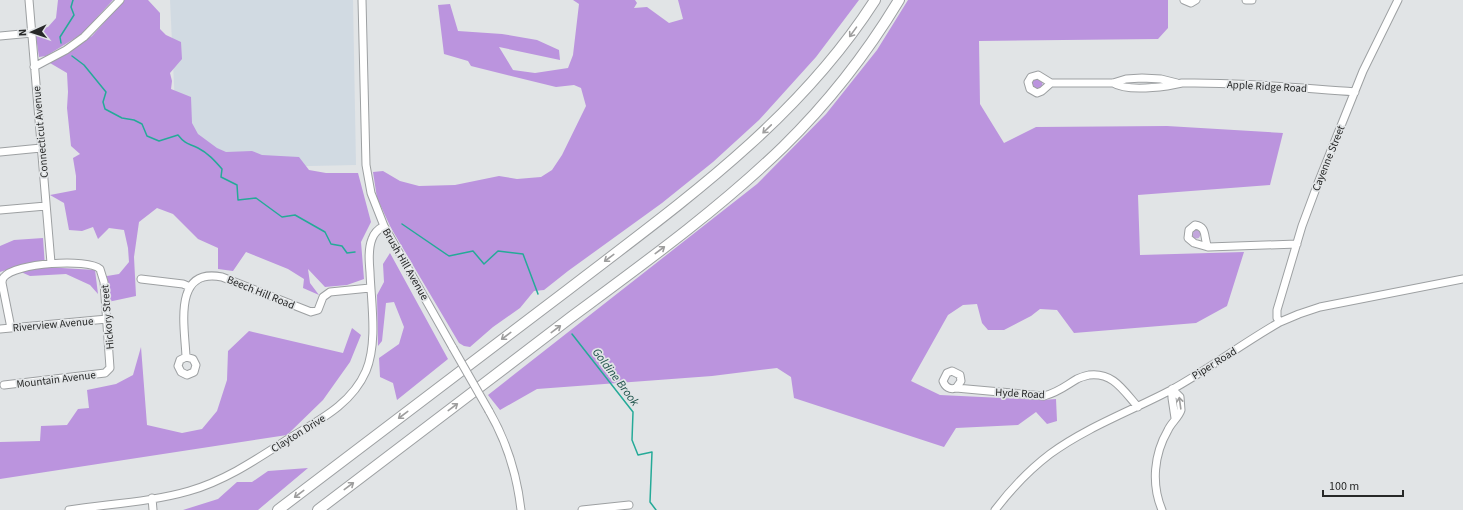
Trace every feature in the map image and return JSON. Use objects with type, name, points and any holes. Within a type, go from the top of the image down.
[{"type":"highway","points":[[278,510],[640,234],[732,161],[774,122],[805,90],[839,51],[875,0]]},
{"type":"highway","points":[[318,510],[668,244],[740,186],[783,147],[823,105],[859,60],[899,0]]},
{"type":"street","name":"Connecticut Avenue","points":[[29,0],[51,263]]},
{"type":"street","points":[[34,67],[66,50],[84,37],[120,0]]},
{"type":"street","name":"Brush Hill Avenue","points":[[362,0],[366,165],[371,193],[384,226],[499,428],[516,478],[521,510]]},
{"type":"street","points":[[1184,0],[1191,3],[1196,0]]},
{"type":"street","points":[[1246,0],[1252,0]]},
{"type":"street","name":"Cayenne Street","points":[[1280,322],[1277,318],[1277,310],[1315,190],[1367,60],[1398,0]]},
{"type":"street","points":[[0,36],[32,34]]},
{"type":"street","points":[[1142,78],[1142,88]]},
{"type":"street","name":"Apple Ridge Road","points":[[1051,83],[1113,83],[1126,79],[1142,78],[1161,79],[1180,83],[1241,84],[1355,92]]},
{"type":"street","name":"Apple Ridge Road","points":[[1113,83],[1120,86],[1142,88],[1160,87],[1180,83]]},
{"type":"street","points":[[0,152],[41,148]]},
{"type":"street","points":[[0,210],[46,206]]},
{"type":"street","name":"Clayton Drive","points":[[69,510],[152,498],[188,491],[211,484],[228,476],[322,419],[347,398],[366,371],[370,355],[372,334],[370,245],[373,235],[384,226]]},
{"type":"street","points":[[1208,247],[1297,244]]},
{"type":"street","points":[[11,328],[2,283],[4,277],[8,273],[35,264],[51,263]]},
{"type":"street","name":"Hickory Street","points":[[51,263],[87,264],[98,266],[102,271],[110,357],[110,368],[108,371]]},
{"type":"street","name":"Beech Hill Road","points":[[190,287],[205,277],[222,277],[312,312],[318,310],[322,299],[330,292],[370,288]]},
{"type":"street","points":[[141,279],[183,284],[190,287],[185,297],[184,304],[186,357]]},
{"type":"street","name":"Piper Road","points":[[995,510],[1019,482],[1051,453],[1091,430],[1172,389],[1280,322],[1320,307],[1463,280]]},
{"type":"street","name":"Riverview Avenue","points":[[0,329],[107,319]]},
{"type":"street","name":"Mountain Avenue","points":[[4,385],[105,373],[108,371]]},
{"type":"street","name":"Hyde Road","points":[[956,388],[1044,396],[1058,392],[1078,378],[1098,374],[1108,377],[1117,383],[1138,407]]},
{"type":"street","points":[[1162,510],[1156,488],[1156,463],[1163,440],[1175,418],[1181,412],[1181,402],[1178,395],[1172,389]]},
{"type":"street","points":[[152,498],[154,510]]},
{"type":"street","points":[[582,510],[629,505]]},
{"type":"shaded area","points":[[58,0],[113,0],[82,34],[46,56],[39,57],[35,30],[48,27],[56,18]]},
{"type":"shaded area","points":[[124,0],[148,0],[160,13],[160,29],[166,35],[181,42],[182,59],[170,73],[172,81],[171,89],[191,97],[192,123],[198,134],[217,148],[226,152],[252,151],[262,155],[299,157],[309,170],[326,173],[358,173],[371,222],[361,242],[364,279],[347,285],[325,287],[308,269],[310,283],[319,295],[303,288],[304,279],[288,269],[246,252],[233,271],[218,269],[218,248],[198,239],[173,214],[157,208],[139,222],[134,257],[136,296],[108,302],[107,276],[119,274],[129,262],[124,230],[109,228],[98,239],[93,227],[82,231],[69,230],[64,203],[50,195],[76,190],[76,176],[73,158],[80,154],[71,146],[67,108],[67,73],[50,63],[92,36]]},
{"type":"shaded area","points":[[170,0],[353,0],[356,165],[178,169]]},
{"type":"shaded area","points":[[573,0],[635,0],[637,3],[634,8],[647,7],[669,23],[683,19],[678,0],[859,0],[816,57],[759,120],[713,162],[662,203],[544,290],[534,291],[520,308],[493,327],[470,347],[464,346],[459,343],[391,228],[377,198],[373,172],[383,171],[400,181],[419,186],[455,185],[499,176],[517,179],[541,177],[552,170],[562,155],[586,106],[581,88],[574,85],[556,87],[471,66],[468,61],[444,54],[438,5],[450,4],[458,31],[502,34],[537,40],[559,50],[560,60],[499,47],[513,70],[535,73],[568,68],[573,55],[579,4]]},
{"type":"shaded area","points":[[908,0],[1168,0],[1168,28],[1158,39],[979,41],[980,104],[1004,143],[1036,127],[1167,126],[1283,133],[1270,185],[1138,195],[1140,255],[1244,252],[1227,306],[1196,323],[1074,333],[1057,310],[1040,309],[1031,316],[1004,330],[988,330],[982,323],[977,304],[963,305],[948,315],[911,381],[940,395],[1042,400],[1056,399],[1057,421],[1047,424],[1036,412],[1018,425],[956,428],[944,447],[794,398],[791,377],[777,368],[712,376],[537,389],[500,410],[488,395],[757,184],[826,114],[877,50]]},
{"type":"shaded area","points":[[1035,79],[1039,79],[1041,80],[1041,88],[1035,89],[1032,86],[1032,82]]},
{"type":"shaded area","points":[[1196,229],[1201,234],[1196,239],[1191,234]]},
{"type":"shaded area","points":[[43,238],[45,267],[95,270],[98,294],[90,285],[66,274],[30,276],[12,268],[0,272],[0,246],[14,240]]},
{"type":"shaded area","points":[[390,253],[448,359],[397,400],[393,383],[380,377],[379,358],[399,344],[404,327],[394,302],[386,303],[382,341],[378,346],[377,295],[384,282],[383,264]]},
{"type":"shaded area","points":[[352,328],[361,335],[350,362],[323,400],[287,435],[0,479],[0,442],[40,441],[41,426],[67,425],[78,409],[89,408],[87,390],[116,384],[133,375],[141,347],[147,425],[182,433],[202,429],[217,411],[227,380],[228,351],[249,331],[343,353]]},
{"type":"shaded area","points":[[308,468],[258,510],[183,510],[218,499],[237,482],[252,482],[268,471]]},
{"type":"waterway","name":"Goldine Brook","points":[[61,43],[60,37],[74,15],[71,7],[73,0]]},
{"type":"waterway","name":"Goldine Brook","points":[[72,56],[84,65],[106,92],[103,102],[105,109],[122,118],[134,120],[142,124],[147,136],[159,141],[178,135],[185,142],[202,150],[214,160],[222,169],[221,177],[237,185],[238,200],[256,198],[282,217],[295,215],[325,232],[331,244],[342,246],[347,253],[355,252]]},
{"type":"waterway","name":"Goldine Brook","points":[[402,224],[449,256],[473,251],[484,264],[498,251],[523,254],[538,294]]},
{"type":"waterway","name":"Goldine Brook","points":[[572,334],[633,412],[632,440],[638,455],[652,452],[650,502],[656,510]]}]
